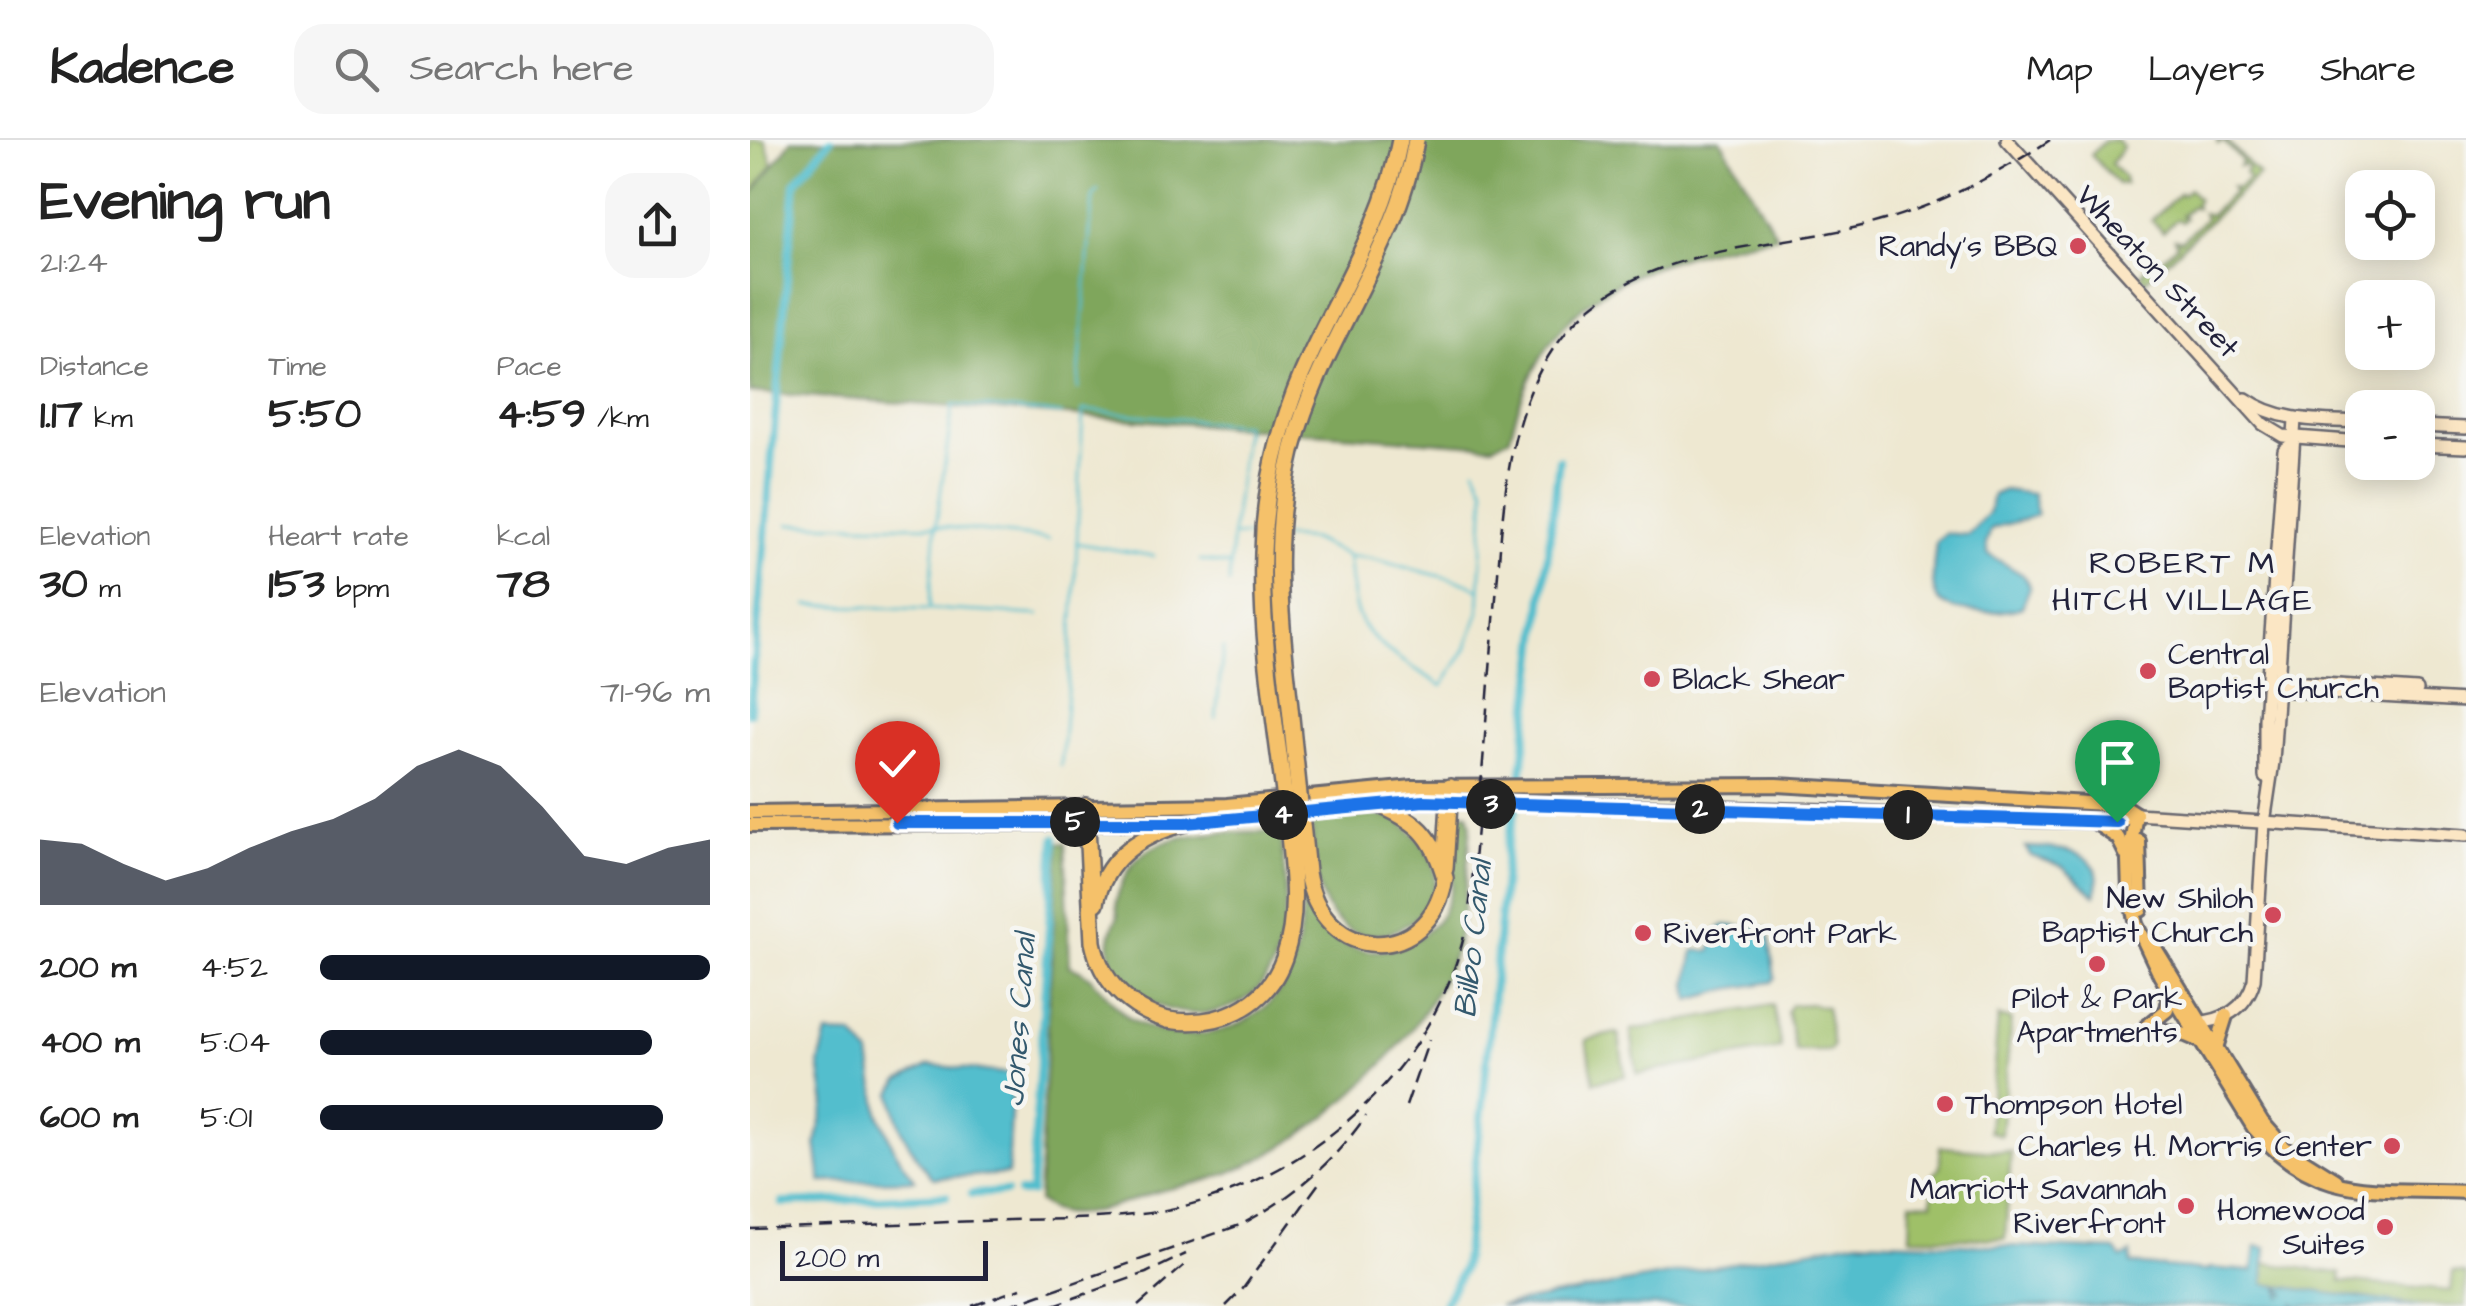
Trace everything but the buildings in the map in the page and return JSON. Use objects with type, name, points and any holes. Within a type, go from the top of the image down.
[{"type":"highway","points":[[1087,814],[1092,942],[1104,972],[1118,992],[1147,1014],[1168,1020],[1210,1022],[1246,1006],[1274,979],[1288,944],[1294,890],[1264,602],[1266,500],[1291,402],[1376,218],[1400,140]]},
{"type":"highway","points":[[1416,140],[1391,223],[1319,373],[1298,431],[1282,502],[1278,576],[1308,872],[1316,906],[1327,922],[1348,936],[1372,942],[1408,936],[1424,923],[1439,900],[1444,878],[1450,795]]},
{"type":"highway","points":[[1375,803],[1402,815],[1428,836],[1444,878]]},
{"type":"highway","points":[[1092,942],[1097,897],[1116,860],[1148,835],[1186,823]]},
{"type":"main road","name":"Wheaton Street","points":[[2006,140],[2263,424],[2293,440]]},
{"type":"main road","name":"Wheaton Street","points":[[2234,390],[2260,408],[2295,418],[2345,421]]},
{"type":"main road","points":[[2195,1023],[2226,1016],[2244,1002],[2254,980],[2295,418]]},
{"type":"main road","points":[[2435,427],[2466,428]]},
{"type":"main road","points":[[2293,440],[2345,442]]},
{"type":"main road","points":[[2435,446],[2466,448]]},
{"type":"main road","points":[[2273,685],[2466,697]]},
{"type":"main road","points":[[750,812],[1087,814],[1186,823],[1502,788],[1812,786],[2122,805],[2136,814],[2140,833],[2138,900],[2146,930],[2202,1043],[2254,1128],[2271,1148],[2314,1178],[2381,1190],[2462,1192]]},
{"type":"main road","points":[[750,825],[1087,814],[1383,788],[1502,804],[2117,822],[2136,814],[2466,834]]},
{"type":"main road","points":[[2136,814],[2128,861],[2129,893],[2145,948],[2169,1004],[2146,1027],[2202,1043]]},
{"type":"main road","points":[[2092,821],[2118,838],[2128,861]]},
{"type":"main road","points":[[2145,948],[2278,1142],[2338,1182]]},
{"type":"main road","points":[[2216,1048],[2226,1016]]},
{"type":"green space","points":[[750,140],[765,140],[773,164],[750,197]]},
{"type":"green space","points":[[792,140],[1721,140],[1777,236],[1683,257],[1606,290],[1575,315],[1548,347],[1526,387],[1510,437],[1493,446],[750,392],[750,197]]},
{"type":"green space","points":[[2105,140],[2117,140],[2123,147],[2111,164],[2125,184],[2118,184],[2091,155]]},
{"type":"green space","points":[[2217,140],[2226,140],[2259,175],[2145,281],[2141,275],[2149,264],[2153,267],[2177,245],[2175,239],[2181,241],[2205,219],[2203,213],[2210,215],[2234,192],[2231,187],[2237,189],[2249,179],[2245,173],[2248,168],[2239,166],[2242,161],[2223,141],[2218,144]]},
{"type":"green space","points":[[2189,189],[2198,199],[2197,208],[2192,206],[2182,215],[2182,222],[2177,219],[2163,232],[2151,220]]},
{"type":"green space","points":[[1454,813],[1468,813],[1471,824],[1465,896],[1455,951],[1411,1030],[1357,1090],[1293,1140],[1218,1177],[1084,1213],[1055,1211],[1038,1201],[1058,843],[1065,843],[1070,966],[1089,977],[1138,1023],[1178,1034],[1200,1034],[1240,1023],[1273,998],[1293,961],[1304,899],[1325,932],[1357,949],[1391,949],[1423,934],[1435,922],[1449,896]]},
{"type":"green space","points":[[1385,816],[1403,824],[1420,841],[1434,865],[1434,888],[1425,908],[1408,924],[1387,933],[1364,934],[1343,926],[1326,906],[1316,876],[1311,823]]},
{"type":"green space","points":[[1280,831],[1286,897],[1284,929],[1275,961],[1255,992],[1227,1008],[1195,1013],[1164,1008],[1136,994],[1117,973],[1110,946],[1118,916],[1118,893],[1135,861],[1170,840],[1215,833]]},
{"type":"green space","points":[[1773,1005],[1781,1048],[1637,1074],[1631,1030]]},
{"type":"green space","points":[[1791,1005],[1826,1007],[1833,1046],[1830,1051],[1796,1051],[1787,1011]]},
{"type":"green space","points":[[1998,1017],[2011,1020],[2001,1135],[1989,1131]]},
{"type":"green space","points":[[1616,1033],[1625,1076],[1594,1082],[1586,1040]]},
{"type":"green space","points":[[1940,1147],[2011,1152],[2005,1239],[1910,1237],[1911,1202],[1932,1203]]},
{"type":"green space","points":[[2265,1263],[2340,1273],[2341,1281],[2451,1291],[2453,1272],[2466,1274],[2466,1306],[2419,1306],[2263,1284]]},
{"type":"water","points":[[2004,490],[2033,494],[2037,514],[1991,529],[1986,544],[1988,554],[2023,575],[2030,587],[2022,607],[1977,612],[1943,604],[1933,585],[1936,541],[1946,533],[1968,535],[1989,512],[1993,495]]},
{"type":"water","points":[[2025,847],[2065,850],[2088,860],[2098,880],[2095,895],[2062,866],[2031,856]]},
{"type":"water","points":[[1724,925],[1768,929],[1775,978],[1772,982],[1690,1000],[1688,984],[1694,950],[1710,951],[1718,929]]},
{"type":"water","points":[[827,1034],[853,1035],[870,1055],[879,1114],[895,1151],[915,1180],[821,1182],[816,1143],[825,1104],[819,1063]]},
{"type":"water","points":[[930,1065],[1013,1074],[1008,1174],[933,1178],[918,1159],[901,1128],[892,1093],[899,1081]]},
{"type":"water","points":[[1859,1240],[2115,1250],[2122,1258],[2131,1253],[2131,1264],[2208,1271],[2253,1271],[2256,1246],[2266,1247],[2264,1284],[2419,1306],[1499,1306]]},
{"type":"waterway","points":[[750,713],[795,183],[830,140]]},
{"type":"waterway","points":[[1078,389],[1093,197],[1098,190]]},
{"type":"waterway","points":[[1049,539],[936,526],[953,405],[1062,414]]},
{"type":"waterway","points":[[1061,766],[1074,605],[1083,410],[1245,425],[1232,536],[1256,535]]},
{"type":"waterway","name":"Bilbo Canal","points":[[1520,788],[1559,460]]},
{"type":"waterway","points":[[1475,468],[1485,490],[1479,612],[1466,649],[1442,686],[1382,646],[1363,625],[1353,600],[1348,556],[1467,583],[1480,590]]},
{"type":"waterway","points":[[789,524],[936,526],[929,609],[1039,615]]},
{"type":"waterway","points":[[1284,537],[1312,539],[1348,556]]},
{"type":"waterway","points":[[1229,583],[1232,539]]},
{"type":"waterway","points":[[1076,543],[1154,556]]},
{"type":"waterway","points":[[1200,560],[1228,565]]},
{"type":"waterway","points":[[807,605],[929,609]]},
{"type":"waterway","points":[[1216,718],[1223,648]]},
{"type":"waterway","name":"Bilbo Canal","points":[[1445,1302],[1463,1269],[1507,845],[1518,802]]},
{"type":"waterway","name":"Jones Canal","points":[[1019,1193],[1031,1193],[1055,838]]},
{"type":"waterway","name":"Jones Canal","points":[[972,1194],[1006,1192]]},
{"type":"waterway","name":"Jones Canal","points":[[782,1203],[946,1196]]},
{"type":"ferry route","points":[[2278,1286],[2297,1306]]},
{"type":"ferry route","points":[[2279,1287],[2283,1306]]},
{"type":"railway","points":[[750,1229],[1095,1218],[1159,1211],[1226,1193],[1271,1173],[1313,1148],[1351,1118],[1386,1083],[1416,1044],[1440,1002],[1462,943],[1472,883],[1510,464],[1529,395],[1544,363],[1565,333],[1595,304],[1629,282],[1666,266],[1894,217],[1963,190],[2050,140]]},
{"type":"railway","points":[[1406,1106],[1429,1040]]},
{"type":"railway","points":[[1007,1306],[1240,1225],[1309,1179],[1366,1116]]},
{"type":"railway","points":[[1226,1306],[1242,1290],[1319,1183]]},
{"type":"railway","points":[[1051,1306],[1146,1273],[1186,1254]]},
{"type":"railway","points":[[1138,1306],[1188,1262]]},
{"type":"railway","points":[[972,1306],[1021,1288]]},
{"type":"place","name":"Randy's BBQ","points":[[2078,246]]},
{"type":"place","name":"Central Baptist Church","points":[[2148,671]]},
{"type":"place","name":"Black Shear","points":[[1652,679]]},
{"type":"place","name":"New Shiloh Baptist Church","points":[[2273,915]]},
{"type":"place","name":"Riverfront Park","points":[[1643,933]]},
{"type":"place","name":"Pilot & Park Apartments","points":[[2097,964]]},
{"type":"place","name":"Thompson Hotel","points":[[1945,1104]]},
{"type":"place","name":"Charles H. Morris Center","points":[[2392,1146]]},
{"type":"place","name":"Marriott Savannah Riverfront","points":[[2186,1206]]},
{"type":"place","name":"Homewood Suites","points":[[2385,1227]]},
{"type":"district","name":"ROBERT M HITCH VILLAGE","points":[[2183,580]]},
{"type":"route","points":[[897,823],[1218,822],[1424,801],[2117,822]]}]
